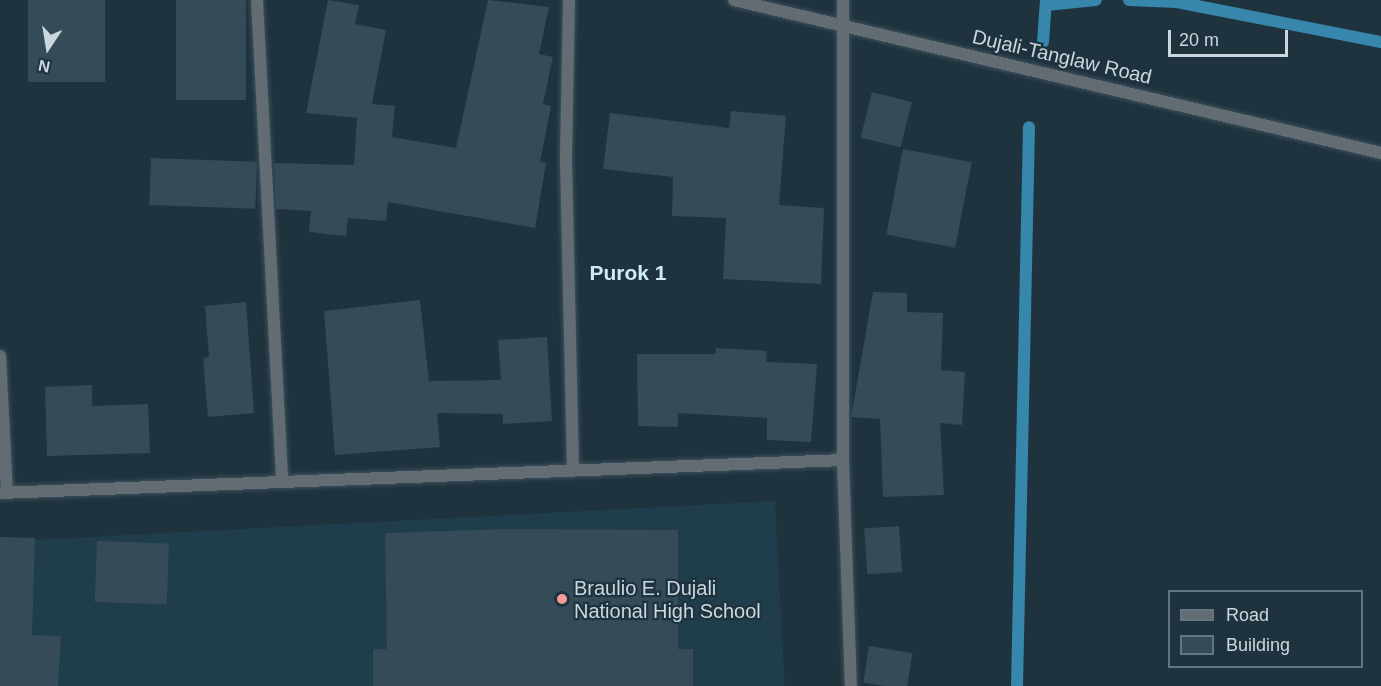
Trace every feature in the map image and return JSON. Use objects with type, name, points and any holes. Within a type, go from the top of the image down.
[{"type":"street","points":[[257,0],[282,479]]},
{"type":"street","points":[[569,0],[566,161],[573,470]]},
{"type":"street","name":"Dujali-Tanglaw Road","points":[[734,0],[1381,153]]},
{"type":"street","points":[[843,0],[843,460],[851,686]]},
{"type":"street","points":[[0,356],[3,492],[282,479],[843,460]]},
{"type":"shaded area","points":[[775,501],[785,686],[9,686],[1,542]]},
{"type":"building","points":[[28,0],[105,0],[105,82],[28,82]]},
{"type":"building","points":[[176,0],[246,0],[246,100],[176,100]]},
{"type":"building","points":[[328,0],[359,5],[355,24],[386,30],[372,104],[395,106],[392,137],[456,148],[488,0],[549,7],[539,54],[553,57],[543,104],[551,106],[540,162],[546,163],[535,228],[388,202],[386,221],[348,218],[346,236],[309,232],[311,211],[276,209],[274,163],[354,165],[357,118],[306,113]]},
{"type":"building","points":[[872,92],[912,102],[900,148],[861,138]]},
{"type":"building","points":[[731,111],[786,116],[779,205],[824,208],[821,284],[723,279],[726,218],[672,216],[673,177],[603,169],[610,113],[729,128]]},
{"type":"building","points":[[903,149],[972,162],[955,248],[886,234]]},
{"type":"building","points":[[151,158],[257,162],[255,209],[149,205]]},
{"type":"building","points":[[873,292],[907,293],[907,312],[943,313],[941,370],[965,372],[962,425],[940,423],[944,495],[883,497],[880,419],[851,417]]},
{"type":"building","points":[[420,300],[429,381],[501,380],[498,340],[547,337],[552,421],[503,424],[503,414],[437,413],[440,447],[335,455],[324,311]]},
{"type":"building","points":[[246,302],[254,413],[208,417],[203,358],[209,357],[205,306]]},
{"type":"building","points":[[716,348],[767,351],[766,362],[817,364],[811,442],[767,440],[767,418],[678,413],[678,427],[638,426],[637,354],[715,354]]},
{"type":"building","points":[[92,385],[92,406],[148,404],[150,453],[47,456],[45,387]]},
{"type":"building","points":[[899,526],[902,572],[867,574],[864,528]]},
{"type":"building","points":[[506,529],[678,530],[678,649],[693,649],[693,686],[373,686],[373,649],[387,649],[385,533]]},
{"type":"building","points":[[0,537],[35,538],[32,635],[61,636],[58,686],[0,686]]},
{"type":"building","points":[[97,541],[169,544],[167,604],[95,602]]},
{"type":"building","points":[[869,646],[912,653],[907,686],[863,683]]},
{"type":"waterway","points":[[1043,42],[1046,0]]},
{"type":"waterway","points":[[1046,5],[1096,0]]},
{"type":"waterway","points":[[1129,0],[1177,2],[1381,42]]},
{"type":"waterway","points":[[1017,686],[1029,127]]},
{"type":"place","name":"Braulio E. Dujali National High School","points":[[562,599]]},
{"type":"district","name":"Purok 1","points":[[628,273]]}]
